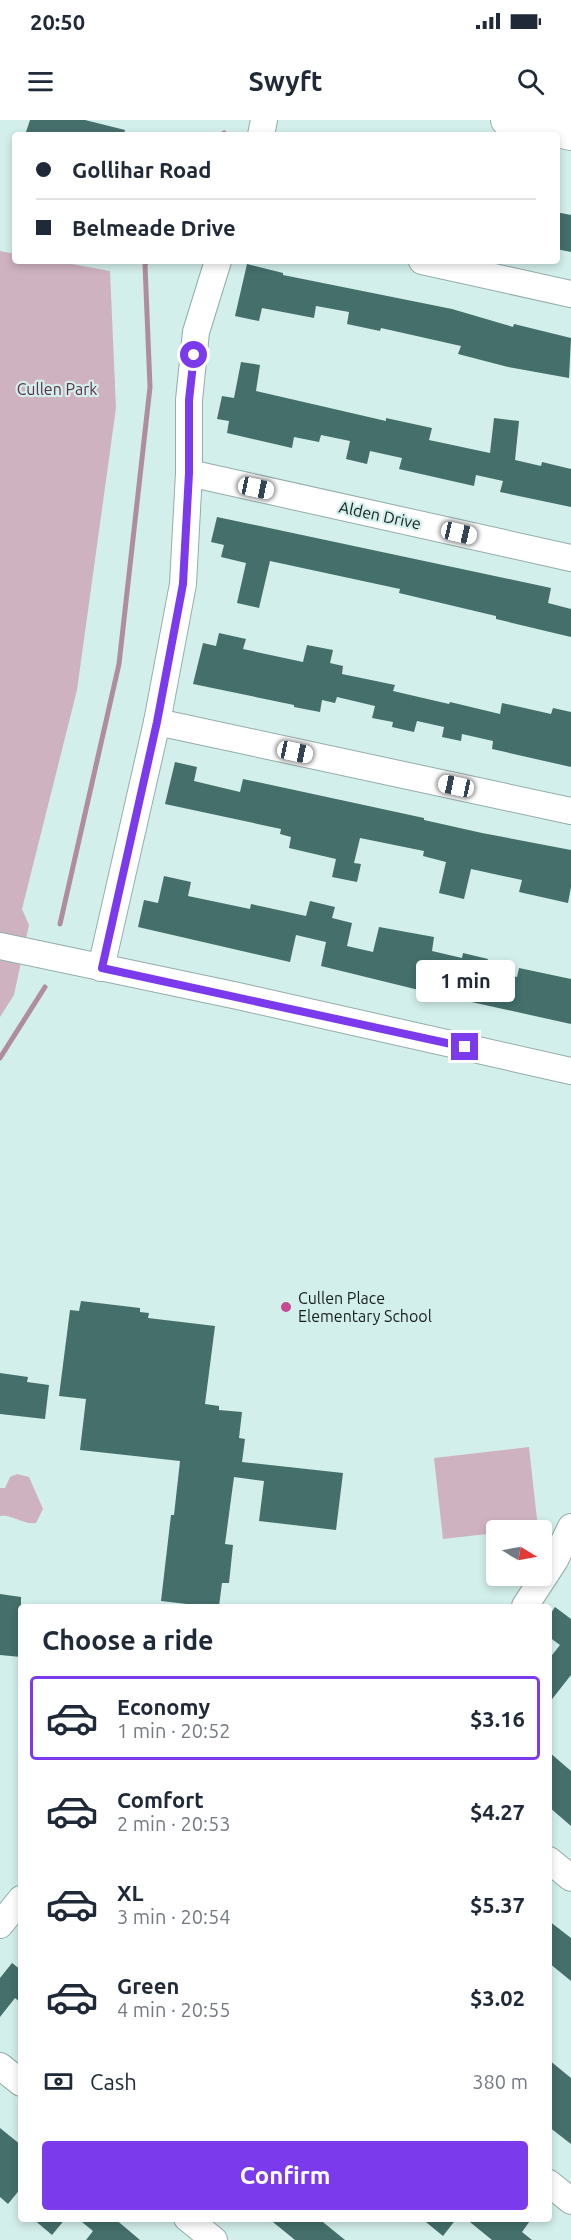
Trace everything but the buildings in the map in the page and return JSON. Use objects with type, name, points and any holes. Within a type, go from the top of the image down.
[{"type":"main road","points":[[507,120],[571,134]]},
{"type":"street","points":[[102,968],[157,722],[183,584],[189,473],[189,400],[196,332],[217,264]]},
{"type":"street","points":[[436,264],[571,294]]},
{"type":"street","name":"Alden Drive","points":[[189,473],[571,558]]},
{"type":"street","points":[[157,722],[571,811]]},
{"type":"street","points":[[0,945],[571,1071]]},
{"type":"street","points":[[527,1604],[563,1565],[571,1527]]},
{"type":"street","points":[[552,1862],[571,1878]]},
{"type":"street","points":[[0,1925],[18,1903]]},
{"type":"street","points":[[0,2066],[18,2081]]},
{"type":"street","points":[[552,2185],[571,2201]]},
{"type":"street","points":[[192,2222],[213,2240]]},
{"type":"green space","name":"Cullen Park","points":[[0,251],[12,253],[12,264],[72,264],[110,271],[116,408],[77,690],[22,909],[29,925],[14,995],[0,1017]]},
{"type":"green space","points":[[529,1447],[537,1520],[486,1520],[486,1534],[443,1539],[434,1458]]},
{"type":"green space","points":[[17,1474],[29,1477],[43,1509],[36,1523],[0,1516],[0,1488],[5,1488],[10,1477]]},
{"type":"waterway","points":[[60,924],[119,664],[150,387],[146,264]]},
{"type":"waterway","points":[[0,1058],[45,987]]},
{"type":"place","name":"Cullen Place Elementary School","points":[[286,1307]]},
{"type":"route","points":[[194,355],[189,400],[189,473],[183,584],[157,722],[102,968],[465,1047]]}]
